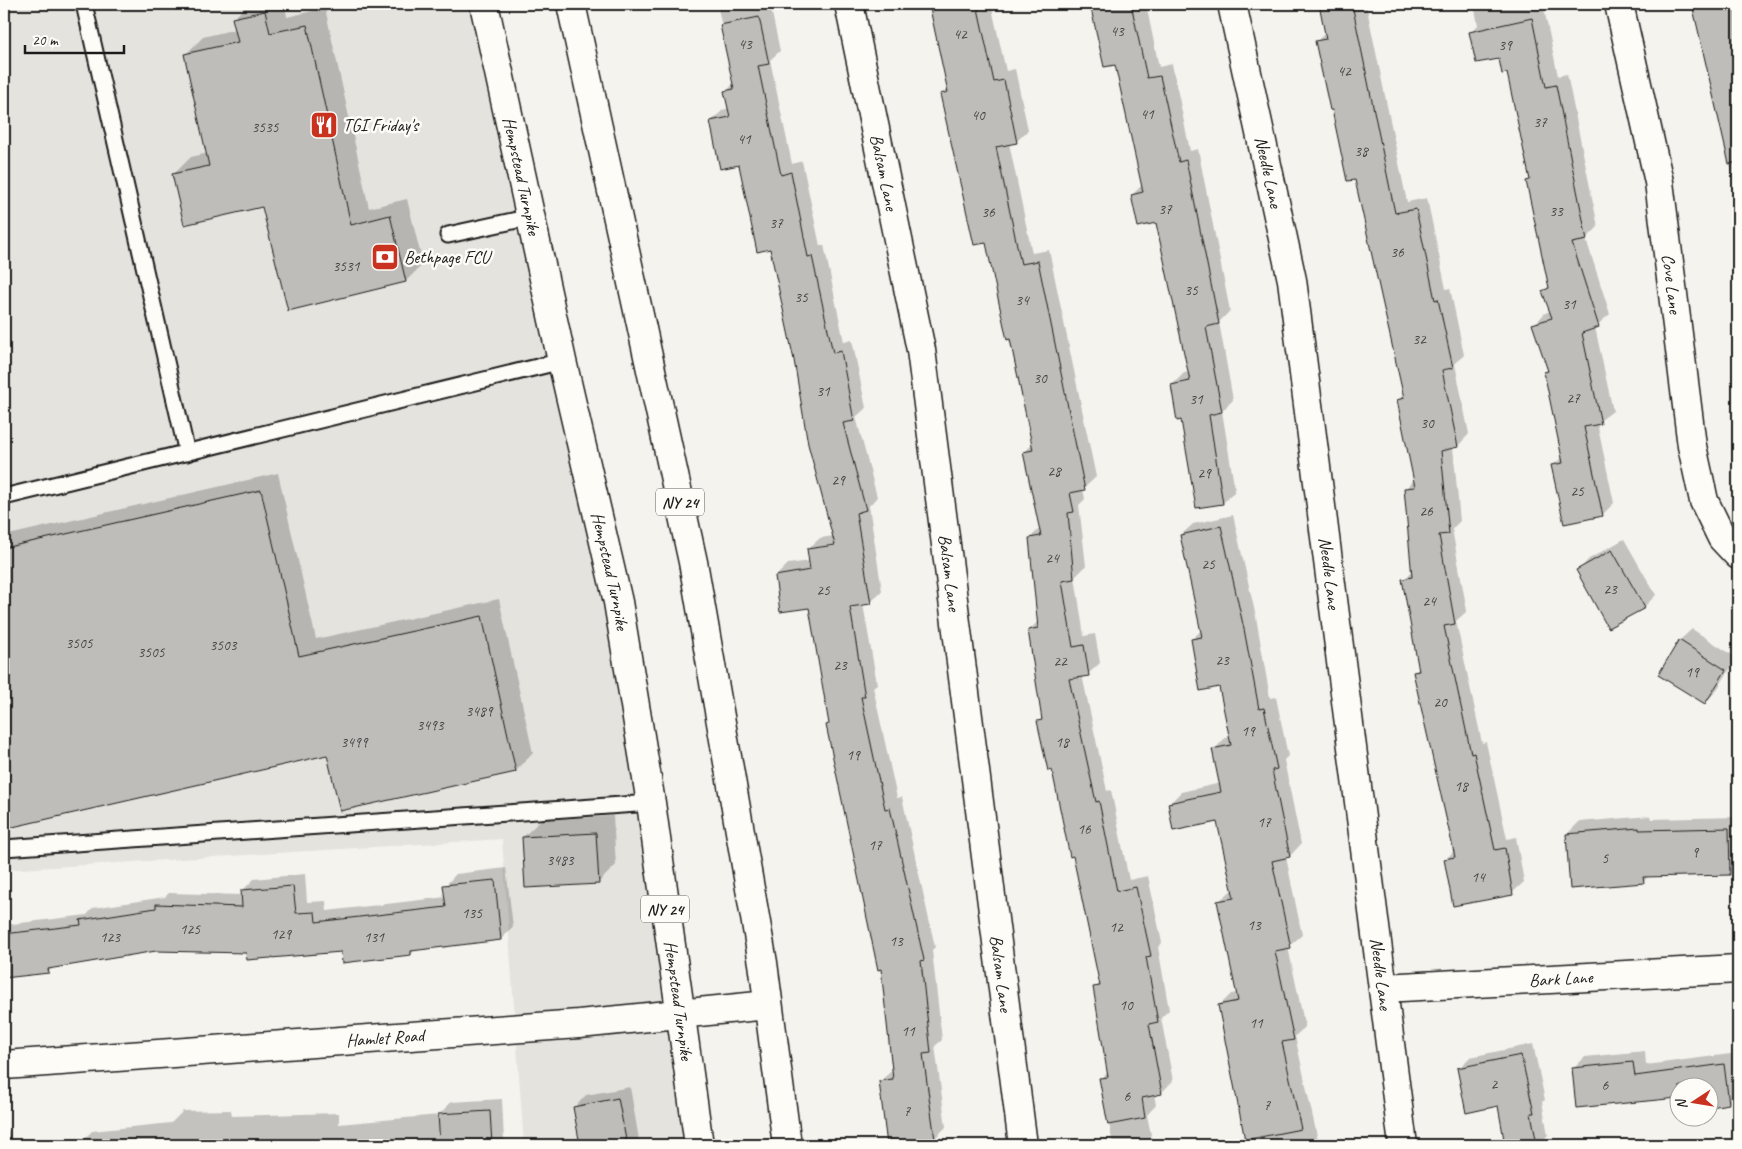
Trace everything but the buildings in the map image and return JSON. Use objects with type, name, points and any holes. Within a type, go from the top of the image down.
[{"type":"street","name":"Hempstead Turnpike","points":[[484,4],[562,361],[618,602],[651,803],[699,1145]]},
{"type":"street","name":"NY 24","points":[[571,4],[693,562],[761,953],[787,1145]]},
{"type":"street","name":"Balsam Lane","points":[[849,4],[921,350],[1023,1145]]},
{"type":"street","name":"Needle Lane","points":[[1232,4],[1292,280],[1402,1145]]},
{"type":"street","name":"Cove Lane","points":[[1619,4],[1659,182],[1692,446],[1704,501],[1722,538],[1738,555]]},
{"type":"street","name":"Bark Lane","points":[[1383,988],[1738,969]]},
{"type":"street","name":"Hamlet Road","points":[[4,1065],[579,1024],[768,1005]]},
{"type":"lane","points":[[84,4],[187,453]]},
{"type":"lane","points":[[448,235],[531,217]]},
{"type":"lane","points":[[4,494],[8,496],[562,361]]},
{"type":"lane","points":[[4,848],[651,803]]},
{"type":"shaded area","points":[[4,4],[477,4],[651,803],[693,1145],[524,1145],[502,839],[4,870]]},
{"type":"place","name":"TGI Friday's","points":[[324,125]]},
{"type":"place","name":"Bethpage FCU","points":[[385,257]]}]
